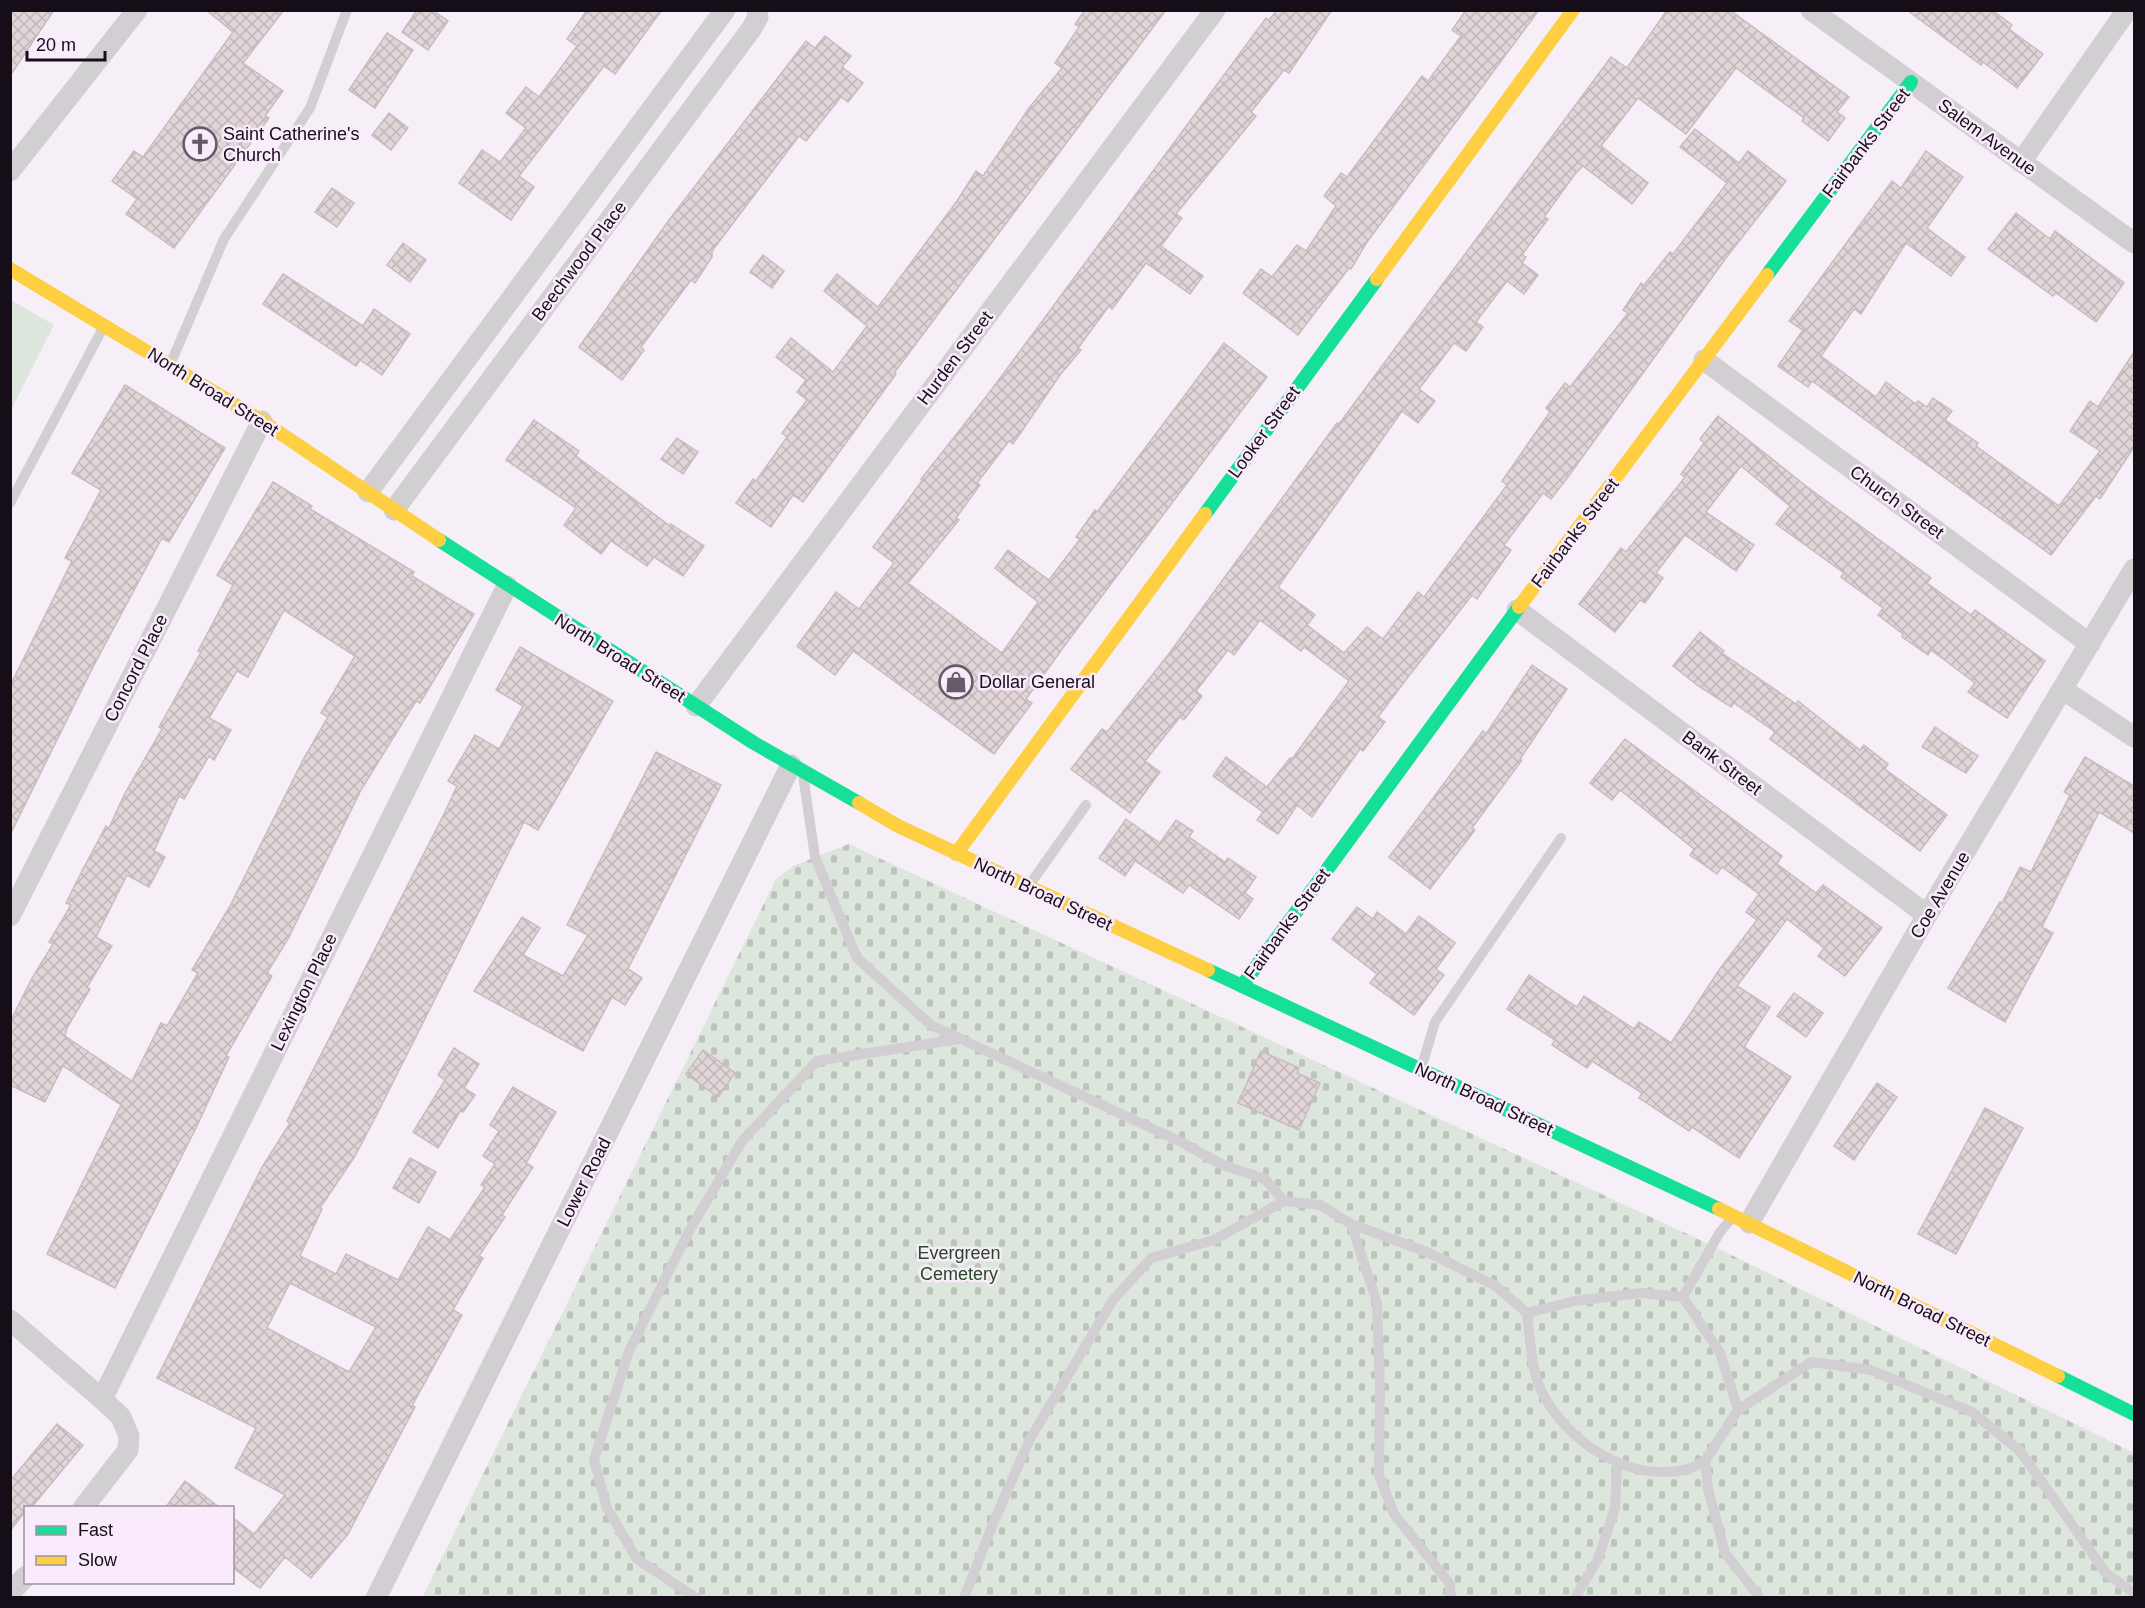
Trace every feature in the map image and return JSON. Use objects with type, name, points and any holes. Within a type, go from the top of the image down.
[{"type":"main road","name":"Looker Street","points":[[956,854],[1573,10]]},
{"type":"main road","name":"Fairbanks Street","points":[[1242,986],[1517,610],[1911,82]]},
{"type":"main road","name":"North Broad Street","points":[[11,271],[262,421],[507,586],[797,768],[898,826],[1741,1220],[2134,1414]]},
{"type":"street","points":[[10,171],[137,10]]},
{"type":"street","name":"Beechwood Place","points":[[368,492],[725,10]]},
{"type":"street","name":"Beechwood Place","points":[[394,510],[752,28],[758,17],[757,10]]},
{"type":"street","name":"Hurden Street","points":[[696,706],[1215,10]]},
{"type":"street","name":"Salem Avenue","points":[[1811,10],[2134,243]]},
{"type":"street","points":[[2022,162],[2127,10]]},
{"type":"street","points":[[621,152],[647,171]]},
{"type":"street","points":[[505,309],[529,328]]},
{"type":"street","name":"Church Street","points":[[1704,360],[2090,644]]},
{"type":"street","name":"Concord Place","points":[[10,916],[262,421]]},
{"type":"street","name":"Coe Avenue","points":[[1741,1220],[2134,569]]},
{"type":"street","name":"Lexington Place","points":[[102,1399],[507,586]]},
{"type":"street","name":"Bank Street","points":[[1517,610],[1927,915]]},
{"type":"street","points":[[2062,689],[2134,737]]},
{"type":"street","name":"Lower Road","points":[[376,1598],[797,768]]},
{"type":"street","points":[[10,1320],[121,1417],[129,1436],[128,1450],[85,1506]]},
{"type":"street","points":[[10,1593],[24,1578]]},
{"type":"lane","points":[[170,365],[224,239],[257,193],[310,108],[346,10]]},
{"type":"lane","points":[[10,503],[104,326]]},
{"type":"lane","points":[[797,768],[815,857],[857,958],[931,1025],[1179,1141],[1223,1165],[1264,1179],[1284,1201]]},
{"type":"lane","points":[[1028,887],[1086,805]]},
{"type":"lane","points":[[1421,1070],[1435,1022],[1562,838]]},
{"type":"lane","points":[[696,1598],[637,1559],[605,1498],[594,1460],[629,1351],[688,1233],[742,1141],[817,1060],[960,1039]]},
{"type":"lane","points":[[964,1598],[993,1521],[1030,1439],[1113,1300],[1151,1258],[1214,1240],[1284,1201],[1320,1205],[1351,1224],[1427,1252],[1494,1285],[1527,1313],[1540,1389],[1573,1436],[1617,1463],[1654,1471],[1684,1470],[1705,1461],[1738,1410],[1811,1362],[1870,1370],[1972,1412],[2020,1451],[2106,1573],[2134,1593]]},
{"type":"lane","points":[[1683,1297],[1720,1232],[1741,1220]]},
{"type":"lane","points":[[1351,1224],[1377,1303],[1380,1388],[1379,1475],[1394,1514],[1450,1584],[1451,1598]]},
{"type":"lane","points":[[1527,1313],[1575,1301],[1641,1293],[1683,1297]]},
{"type":"lane","points":[[1683,1297],[1720,1353],[1738,1410]]},
{"type":"lane","points":[[1705,1461],[1708,1489],[1725,1553],[1760,1598]]},
{"type":"lane","points":[[1575,1598],[1598,1559],[1615,1508],[1617,1463]]},
{"type":"green space","points":[[11,300],[54,325],[11,410]]},
{"type":"green space","name":"Evergreen Cemetery","points":[[849,844],[1713,1246],[2134,1453],[2134,1597],[422,1598],[776,879],[793,866]]},
{"type":"building","points":[[10,10],[54,10],[10,76]]},
{"type":"building","name":"Saint Catherine's Church","points":[[206,10],[284,10],[243,63],[283,91],[265,116],[269,118],[174,248],[126,214],[137,199],[112,181],[134,151],[143,157],[233,32]]},
{"type":"building","points":[[417,10],[432,10],[448,21],[428,50],[402,32]]},
{"type":"building","points":[[587,10],[662,10],[615,74],[604,66],[519,176],[534,187],[511,220],[459,183],[482,150],[500,162],[526,128],[506,113],[526,87],[539,97],[577,46],[567,39]]},
{"type":"building","points":[[1085,10],[1166,10],[894,373],[896,374],[803,502],[793,495],[771,527],[736,503],[753,479],[756,481],[787,437],[782,433],[807,400],[797,392],[806,380],[776,357],[791,338],[833,372],[867,326],[824,291],[837,274],[878,307],[957,201],[976,171],[983,176],[1029,108],[1062,68],[1055,63],[1079,27],[1075,24]]},
{"type":"building","points":[[1277,10],[1332,10],[1289,73],[1284,70],[1251,112],[1256,116],[1176,214],[1182,218],[1161,246],[1203,276],[1190,294],[1146,263],[1112,309],[1109,306],[1078,348],[1081,350],[1060,375],[1013,444],[1009,441],[977,483],[980,485],[956,518],[959,520],[908,583],[1002,653],[1038,602],[995,568],[1008,550],[1049,580],[1080,539],[1076,537],[1095,510],[1097,512],[1224,343],[1267,377],[1026,699],[1032,703],[994,754],[853,651],[835,675],[797,646],[836,592],[859,609],[894,563],[873,547],[922,481],[921,479],[992,389],[1266,18],[1269,20]]},
{"type":"building","points":[[1466,10],[1539,10],[1367,242],[1351,269],[1349,268],[1298,335],[1243,293],[1261,269],[1272,277],[1297,245],[1306,251],[1336,206],[1324,196],[1341,173],[1347,177],[1422,76],[1428,81],[1461,36],[1452,30]]},
{"type":"building","points":[[1667,10],[1731,11],[1849,97],[1837,112],[1845,118],[1828,141],[1802,121],[1804,118],[1736,68],[1686,134],[1638,98],[1601,146],[1648,183],[1632,204],[1583,166],[1575,174],[1544,217],[1548,219],[1522,255],[1526,257],[1522,263],[1538,275],[1524,294],[1507,281],[1476,322],[1483,327],[1466,351],[1454,343],[1419,389],[1435,401],[1418,423],[1402,411],[1278,587],[1315,615],[1307,625],[1344,653],[1367,627],[1383,639],[1418,592],[1424,597],[1507,485],[1502,481],[1550,412],[1546,408],[1565,383],[1570,387],[1628,313],[1623,310],[1641,283],[1644,285],[1670,252],[1673,254],[1727,183],[1680,147],[1695,129],[1739,163],[1748,151],[1786,181],[1726,258],[1551,499],[1543,493],[1504,545],[1511,550],[1477,599],[1472,595],[1408,677],[1378,717],[1385,722],[1363,751],[1360,749],[1312,817],[1297,805],[1278,834],[1257,820],[1263,812],[1213,776],[1226,757],[1267,787],[1290,758],[1292,759],[1349,681],[1304,647],[1301,651],[1260,620],[1234,655],[1228,650],[1196,691],[1202,696],[1184,720],[1180,717],[1145,761],[1160,772],[1130,813],[1071,769],[1102,729],[1107,732],[1168,655],[1337,423],[1339,424],[1611,57],[1627,68]]},
{"type":"building","points":[[1907,10],[1992,10],[2012,25],[2009,29],[2043,54],[2017,88],[1983,62],[1981,65]]},
{"type":"building","points":[[387,33],[413,50],[375,108],[349,90]]},
{"type":"building","points":[[825,36],[851,56],[842,67],[863,83],[848,102],[841,97],[806,141],[799,136],[712,251],[712,257],[695,283],[691,280],[641,347],[644,350],[622,380],[579,347],[669,220],[806,41],[815,48]]},
{"type":"building","points":[[389,113],[408,128],[391,150],[372,135]]},
{"type":"building","points":[[1926,151],[1963,177],[1927,228],[1965,257],[1951,276],[1906,243],[1861,314],[1854,309],[1821,356],[1876,397],[1886,382],[1916,404],[1918,401],[1927,407],[1933,398],[1952,411],[1945,420],[1978,443],[1976,446],[2059,506],[2100,451],[2070,431],[2090,401],[2098,407],[2134,352],[2134,447],[2100,499],[2096,496],[2051,555],[1812,381],[1808,387],[1778,366],[1803,330],[1789,321],[1892,181],[1901,188]]},
{"type":"building","points":[[332,188],[354,203],[337,227],[315,212]]},
{"type":"building","points":[[2016,213],[2050,239],[2055,231],[2124,283],[2096,322],[2056,293],[2053,296],[1988,249]]},
{"type":"building","points":[[403,243],[426,260],[410,282],[387,265]]},
{"type":"building","points":[[763,255],[784,271],[772,288],[750,272]]},
{"type":"building","points":[[283,274],[363,326],[374,309],[410,334],[382,375],[360,360],[356,366],[263,304]]},
{"type":"building","points":[[125,385],[225,448],[169,542],[162,538],[93,667],[10,835],[10,686],[72,561],[65,558],[101,490],[72,473]]},
{"type":"building","points":[[1718,416],[1806,486],[1931,578],[1927,583],[1971,615],[1975,610],[2045,661],[2007,718],[1968,692],[1975,683],[1931,650],[1928,655],[1902,637],[1903,634],[1878,615],[1883,608],[1841,577],[1844,573],[1776,524],[1790,506],[1741,466],[1706,512],[1754,545],[1736,571],[1685,535],[1656,573],[1663,578],[1645,603],[1640,600],[1615,632],[1579,604],[1621,548],[1626,552],[1685,477],[1681,474],[1704,443],[1700,439]]},
{"type":"building","points":[[534,420],[579,451],[576,456],[670,526],[671,524],[704,546],[683,576],[654,557],[647,566],[611,541],[601,554],[564,525],[576,508],[506,460]]},
{"type":"building","points":[[677,438],[698,452],[683,474],[661,459]]},
{"type":"building","points":[[273,482],[312,506],[310,509],[414,572],[412,576],[474,614],[420,703],[416,701],[361,790],[288,939],[267,973],[272,976],[226,1056],[229,1057],[196,1128],[115,1288],[47,1254],[121,1105],[63,1066],[45,1102],[10,1085],[10,1022],[32,978],[53,944],[49,942],[71,905],[66,903],[83,869],[106,826],[109,828],[125,793],[162,729],[159,727],[201,652],[198,651],[233,585],[217,575]],"holes":[[[284,610],[355,656],[321,713],[328,717],[304,758],[230,906],[192,970],[198,973],[167,1026],[161,1023],[132,1081],[65,1036],[67,1028],[90,989],[87,987],[112,946],[96,937],[127,875],[149,887],[165,857],[154,851],[179,796],[184,799],[209,756],[214,760],[231,730],[209,718],[237,671],[248,677]]]},
{"type":"building","points":[[1700,632],[1724,651],[1722,653],[1796,704],[1798,701],[1860,750],[1864,745],[1888,764],[1885,769],[1947,815],[1920,851],[1770,739],[1775,732],[1734,703],[1731,707],[1697,685],[1673,666]]},
{"type":"building","points":[[520,647],[613,701],[538,830],[524,822],[355,1156],[320,1208],[322,1209],[300,1256],[336,1274],[346,1254],[398,1280],[428,1227],[450,1240],[485,1187],[481,1185],[495,1164],[483,1156],[499,1131],[490,1125],[513,1087],[556,1112],[526,1163],[533,1167],[502,1215],[505,1217],[479,1256],[483,1258],[453,1310],[462,1315],[412,1406],[415,1407],[348,1534],[311,1578],[285,1557],[260,1588],[234,1568],[234,1519],[254,1534],[285,1495],[235,1468],[256,1428],[157,1378],[262,1167],[290,1123],[287,1121],[442,818],[457,786],[448,781],[475,735],[499,749],[523,706],[496,690]],"holes":[[[290,1283],[376,1327],[349,1372],[267,1328]]]},
{"type":"building","points":[[1532,665],[1567,689],[1520,759],[1522,760],[1472,828],[1475,830],[1430,889],[1389,857],[1483,731],[1486,734]]},
{"type":"building","points":[[1935,727],[1978,756],[1966,773],[1922,747]]},
{"type":"building","points":[[1625,739],[1782,856],[1777,864],[1816,893],[1823,885],[1882,928],[1845,976],[1818,956],[1824,948],[1787,919],[1737,986],[1770,1007],[1744,1047],[1791,1077],[1739,1158],[1692,1127],[1689,1131],[1639,1098],[1642,1093],[1592,1061],[1587,1068],[1552,1045],[1555,1040],[1507,1009],[1529,975],[1577,1007],[1584,996],[1634,1029],[1639,1022],[1671,1043],[1719,970],[1757,920],[1746,912],[1759,894],[1722,867],[1717,874],[1690,855],[1694,849],[1620,790],[1612,800],[1590,783]]},
{"type":"building","points":[[656,752],[721,785],[628,969],[642,978],[625,1005],[612,997],[583,1051],[474,991],[522,917],[540,928],[523,955],[563,976],[588,935],[567,925]]},
{"type":"building","points":[[2085,757],[2134,786],[2134,833],[2099,812],[2042,927],[2053,933],[2005,1022],[1948,988],[2000,902],[2002,903],[2020,867],[2031,872],[2070,795],[2064,792]]},
{"type":"building","points":[[1126,819],[1160,843],[1176,820],[1193,831],[1189,837],[1225,862],[1228,858],[1256,877],[1245,893],[1253,899],[1239,919],[1189,885],[1183,893],[1135,861],[1125,876],[1099,858]]},
{"type":"building","points":[[1357,907],[1373,919],[1377,912],[1406,934],[1419,916],[1455,943],[1436,969],[1444,975],[1414,1015],[1370,983],[1377,974],[1332,939]]},
{"type":"building","points":[[1794,993],[1823,1013],[1806,1037],[1777,1016]]},
{"type":"building","points":[[454,1048],[479,1064],[464,1088],[475,1095],[463,1112],[461,1110],[438,1148],[413,1132],[445,1080],[438,1075]]},
{"type":"building","points":[[703,1050],[735,1073],[718,1097],[686,1074]]},
{"type":"building","points":[[1261,1051],[1299,1068],[1297,1073],[1320,1083],[1299,1130],[1238,1103]]},
{"type":"building","points":[[1877,1083],[1897,1097],[1854,1160],[1834,1146]]},
{"type":"building","points":[[1985,1108],[2023,1128],[1956,1254],[1918,1234]]},
{"type":"building","points":[[410,1158],[436,1172],[419,1203],[393,1188]]},
{"type":"building","points":[[57,1424],[83,1445],[33,1506],[24,1506],[24,1514],[10,1531],[10,1481]]},
{"type":"building","points":[[185,1481],[217,1506],[166,1506]]},
{"type":"traffic: fast","points":[[1767,275],[1911,82]]},
{"type":"traffic: fast","points":[[1205,514],[1377,279]]},
{"type":"traffic: fast","points":[[439,540],[754,743],[859,803]]},
{"type":"traffic: fast","points":[[1242,986],[1519,607]]},
{"type":"traffic: fast","points":[[1208,970],[1719,1209]]},
{"type":"traffic: fast","points":[[2058,1376],[2134,1414]]},
{"type":"traffic: slow","points":[[1377,279],[1573,10]]},
{"type":"traffic: slow","points":[[10,269],[262,421],[439,540]]},
{"type":"traffic: slow","points":[[1519,607],[1767,275]]},
{"type":"traffic: slow","points":[[956,854],[1205,514]]},
{"type":"traffic: slow","points":[[859,803],[898,826],[1208,970]]},
{"type":"traffic: slow","points":[[1719,1209],[2058,1376]]},
{"type":"place","name":"Saint Catherine's Church","points":[[200,144]]},
{"type":"place","name":"Dollar General","points":[[956,682]]}]
